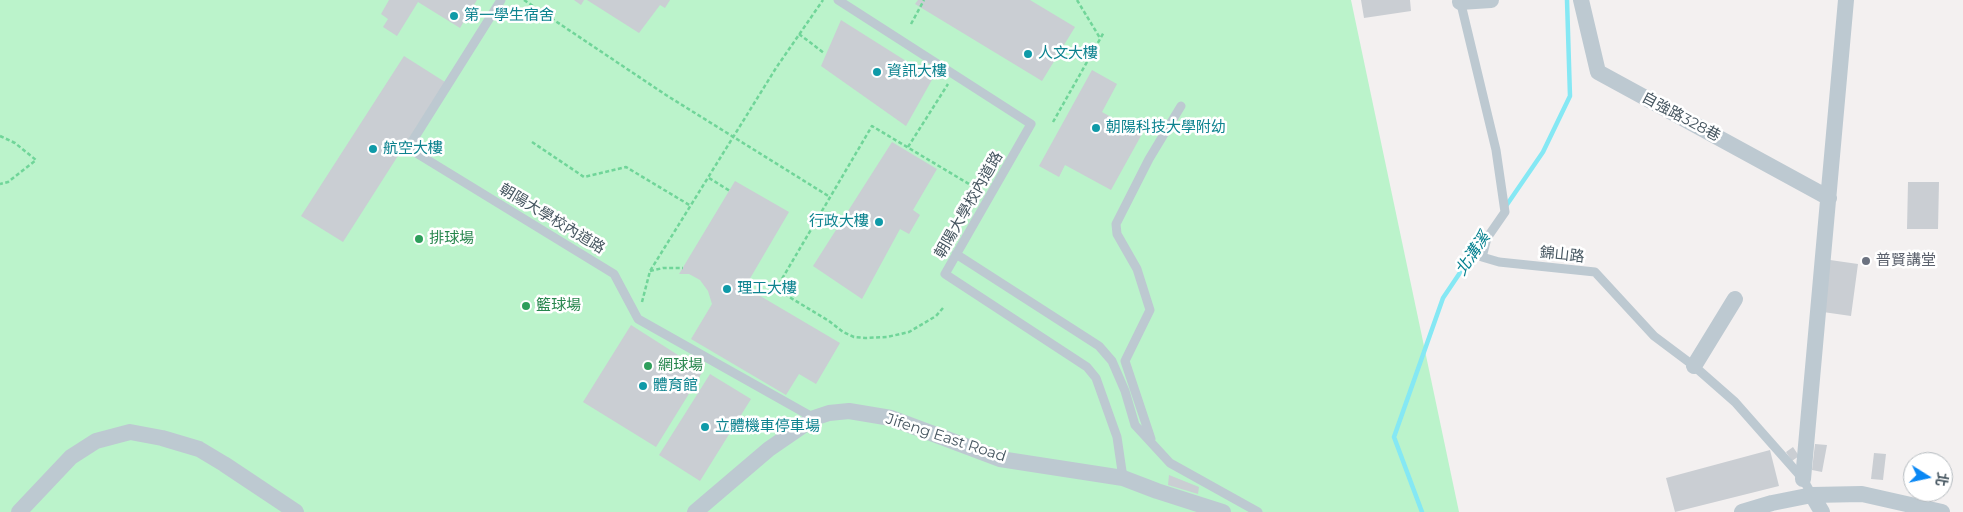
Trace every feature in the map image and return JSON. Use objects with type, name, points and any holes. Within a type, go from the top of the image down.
[{"type":"street","points":[[1460,1],[1491,0]]},
{"type":"street","name":"自強路328巷","points":[[1581,0],[1598,72],[1829,198]]},
{"type":"street","points":[[1803,479],[1846,0]]},
{"type":"street","points":[[1694,366],[1735,299]]},
{"type":"street","name":"Jifeng East Road","points":[[695,512],[769,448],[814,418],[829,413],[849,411],[891,418],[940,432],[1000,459],[1123,478],[1223,512]]},
{"type":"street","points":[[19,512],[70,457],[96,441],[130,432],[162,438],[199,449],[296,512]]},
{"type":"street","points":[[1742,512],[1772,503],[1812,495],[1862,494],[1942,512]]},
{"type":"street","points":[[1812,495],[1822,512]]},
{"type":"lane","name":"朝陽大學校內道路","points":[[501,0],[408,148],[614,274],[638,319]]},
{"type":"lane","name":"朝陽大學校內道路","points":[[838,0],[1031,124],[945,274],[1087,367],[1096,378],[1117,437],[1123,478]]},
{"type":"lane","name":"錦山路","points":[[1460,1],[1496,150],[1505,212],[1487,238],[1482,257],[1499,262],[1595,272],[1654,336],[1694,366],[1735,402],[1803,479],[1812,495]]},
{"type":"lane","points":[[1168,460],[1150,437],[1125,360],[1150,310],[1137,269],[1118,234],[1116,224],[1180,106]]},
{"type":"lane","points":[[956,254],[1099,346],[1112,361],[1125,391],[1135,425],[1168,460],[1258,512]]},
{"type":"lane","points":[[638,319],[814,418]]},
{"type":"path","points":[[524,0],[666,95],[830,198]]},
{"type":"path","points":[[638,319],[650,271],[776,68],[823,0]]},
{"type":"path","points":[[911,24],[924,0]]},
{"type":"path","points":[[1077,0],[1100,38]]},
{"type":"path","points":[[1053,122],[1104,32]]},
{"type":"path","points":[[800,34],[824,53]]},
{"type":"path","points":[[908,148],[954,75]]},
{"type":"path","points":[[942,308],[936,316],[909,332],[887,338],[854,337],[843,332],[829,321],[776,289],[872,126],[989,196]]},
{"type":"path","points":[[0,136],[15,143],[36,160],[8,182],[0,184]]},
{"type":"path","points":[[532,142],[584,177],[626,167],[692,206]]},
{"type":"path","points":[[709,178],[730,191]]},
{"type":"path","points":[[650,271],[663,268],[683,268]]},
{"type":"green space","points":[[0,0],[1351,0],[1459,512],[0,512]]},
{"type":"building","name":"第一學生宿舍","points":[[389,0],[477,0],[460,28],[418,2],[397,36],[383,27],[388,19],[381,14]]},
{"type":"building","points":[[574,0],[584,0],[581,5]]},
{"type":"building","points":[[587,0],[670,0],[665,8],[660,5],[639,33]]},
{"type":"building","name":"人文大樓","points":[[918,0],[1030,0],[1075,27],[1042,81],[915,4]]},
{"type":"building","points":[[1361,0],[1410,0],[1411,11],[1364,18]]},
{"type":"building","name":"資訊大樓","points":[[841,20],[933,78],[906,126],[821,66]]},
{"type":"building","name":"航空大樓","points":[[404,56],[445,82],[343,242],[301,216]]},
{"type":"building","name":"朝陽科技大學附幼","points":[[1092,70],[1117,84],[1102,112],[1142,134],[1111,190],[1065,165],[1059,177],[1039,166]]},
{"type":"building","name":"行政大樓","points":[[892,142],[937,169],[913,210],[920,215],[909,234],[900,229],[862,299],[813,266]]},
{"type":"building","name":"理工大樓","points":[[735,181],[789,212],[745,287],[840,343],[816,384],[799,374],[786,395],[691,339],[712,304],[708,291],[700,280],[689,274],[679,274]]},
{"type":"building","points":[[1908,182],[1939,182],[1938,229],[1907,229]]},
{"type":"building","points":[[1830,260],[1858,264],[1851,316],[1823,312]]},
{"type":"building","name":"體育館","points":[[631,325],[703,371],[656,447],[583,402]]},
{"type":"building","name":"立體機車停車場","points":[[710,374],[751,399],[700,481],[659,455]]},
{"type":"building","points":[[1815,444],[1827,445],[1822,472],[1812,470]]},
{"type":"building","points":[[1793,447],[1799,456],[1792,461],[1786,452]]},
{"type":"building","points":[[1770,450],[1779,486],[1675,512],[1666,478]]},
{"type":"building","points":[[1874,453],[1886,454],[1883,480],[1871,479]]},
{"type":"building","points":[[1169,475],[1199,487],[1198,494],[1168,485]]},
{"type":"waterway","name":"北溝溪","points":[[1506,206],[1543,152],[1570,96],[1567,0]]},
{"type":"waterway","name":"北溝溪","points":[[1422,512],[1394,437],[1443,298],[1484,237]]},
{"type":"place","name":"第一學生宿舍","points":[[454,16]]},
{"type":"place","name":"人文大樓","points":[[1028,54]]},
{"type":"place","name":"資訊大樓","points":[[877,72]]},
{"type":"place","name":"朝陽科技大學附幼","points":[[1096,128]]},
{"type":"place","name":"航空大樓","points":[[373,149]]},
{"type":"place","name":"行政大樓","points":[[879,222]]},
{"type":"place","name":"排球場","points":[[419,239]]},
{"type":"place","name":"普賢講堂","points":[[1866,261]]},
{"type":"place","name":"理工大樓","points":[[727,289]]},
{"type":"place","name":"籃球場","points":[[526,306]]},
{"type":"place","name":"網球場","points":[[648,366]]},
{"type":"place","name":"體育館","points":[[643,386]]},
{"type":"place","name":"立體機車停車場","points":[[705,427]]}]
